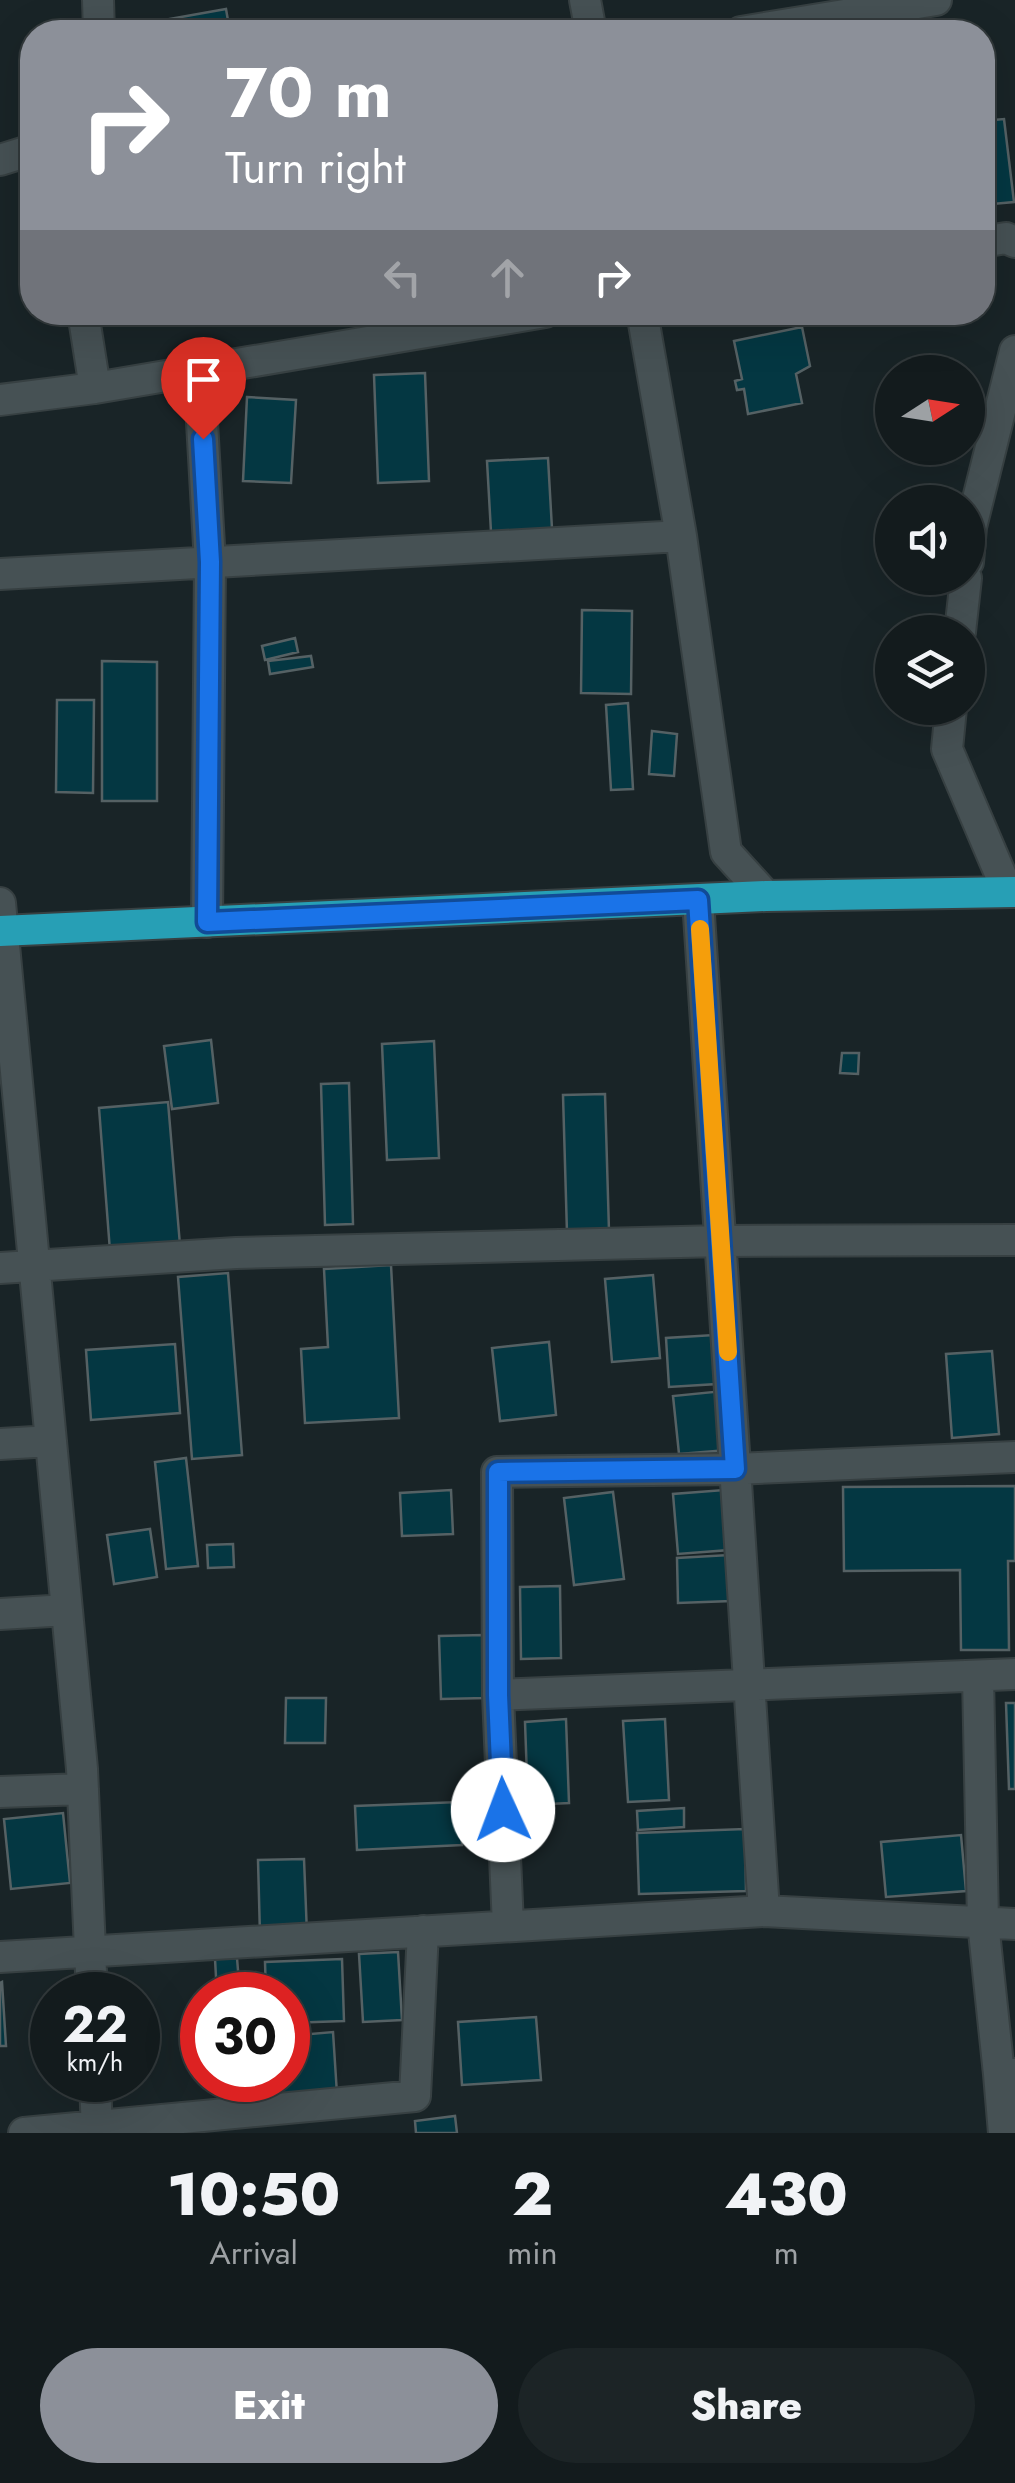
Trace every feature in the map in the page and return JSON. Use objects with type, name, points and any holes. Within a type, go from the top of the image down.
[{"type":"main road","points":[[1,922],[207,922],[766,896],[1012,892]]},
{"type":"street","points":[[821,20],[936,0]]},
{"type":"street","points":[[85,325],[95,388]]},
{"type":"street","points":[[0,400],[95,388],[466,325]]},
{"type":"street","points":[[644,325],[681,536],[726,852],[766,896]]},
{"type":"street","points":[[982,485],[1015,351]]},
{"type":"street","points":[[198,369],[210,562],[207,922]]},
{"type":"street","points":[[0,574],[681,536]]},
{"type":"street","points":[[950,725],[947,750],[1012,892]]},
{"type":"street","points":[[698,900],[764,1911]]},
{"type":"street","points":[[1,922],[83,1789],[91,1972]]},
{"type":"street","points":[[0,1268],[236,1253],[721,1241],[1015,1240]]},
{"type":"street","points":[[0,1444],[51,1441]]},
{"type":"street","points":[[508,1926],[498,1695],[498,1472],[735,1469],[1015,1456]]},
{"type":"street","points":[[0,1614],[67,1610]]},
{"type":"street","points":[[498,1695],[1015,1674]]},
{"type":"street","points":[[978,1676],[984,1922],[1007,2074],[1004,2133]]},
{"type":"street","points":[[0,1792],[83,1789]]},
{"type":"street","points":[[0,1957],[764,1911],[1015,1924]]},
{"type":"street","points":[[24,2133],[415,2096],[422,1931]]},
{"type":"street","points":[[96,2102],[97,2129]]},
{"type":"building","points":[[226,9],[228,20],[164,20]]},
{"type":"building","points":[[1004,119],[1014,202],[995,204],[995,120]]},
{"type":"building","points":[[802,327],[810,366],[796,374],[802,403],[748,414],[744,389],[737,390],[735,381],[742,379],[734,341]]},
{"type":"building","points":[[425,373],[429,481],[378,483],[374,375]]},
{"type":"building","points":[[247,397],[296,400],[291,483],[243,481]]},
{"type":"building","points":[[548,458],[552,529],[491,532],[487,461]]},
{"type":"building","points":[[582,610],[632,611],[631,694],[581,693]]},
{"type":"building","points":[[295,638],[298,652],[265,660],[262,646]]},
{"type":"building","points":[[311,656],[313,667],[270,674],[268,661]]},
{"type":"building","points":[[102,661],[157,662],[157,801],[102,801]]},
{"type":"building","points":[[57,700],[94,700],[93,793],[56,792]]},
{"type":"building","points":[[628,703],[633,789],[611,790],[606,705]]},
{"type":"building","points":[[652,731],[677,734],[674,776],[649,774]]},
{"type":"building","points":[[211,1040],[218,1103],[172,1109],[164,1046]]},
{"type":"building","points":[[434,1041],[439,1158],[387,1160],[382,1044]]},
{"type":"building","points":[[842,1053],[859,1053],[858,1074],[840,1073]]},
{"type":"building","points":[[349,1083],[353,1224],[325,1225],[321,1084]]},
{"type":"building","points":[[605,1094],[609,1231],[567,1233],[563,1095]]},
{"type":"building","points":[[168,1102],[180,1245],[110,1251],[99,1108]]},
{"type":"building","points":[[391,1265],[399,1418],[305,1423],[301,1349],[328,1347],[324,1269]]},
{"type":"building","points":[[228,1273],[242,1455],[192,1459],[178,1277]]},
{"type":"building","points":[[653,1275],[660,1358],[612,1362],[605,1279]]},
{"type":"building","points":[[714,1335],[717,1384],[669,1387],[666,1338]]},
{"type":"building","points":[[549,1342],[556,1415],[500,1421],[492,1348]]},
{"type":"building","points":[[175,1344],[180,1413],[91,1420],[86,1350]]},
{"type":"building","points":[[992,1351],[999,1434],[952,1438],[946,1354]]},
{"type":"building","points":[[723,1391],[728,1450],[679,1454],[673,1396]]},
{"type":"building","points":[[186,1458],[198,1566],[166,1569],[155,1462]]},
{"type":"building","points":[[1015,1486],[1015,1561],[1008,1561],[1009,1650],[961,1650],[960,1570],[844,1571],[843,1487]]},
{"type":"building","points":[[451,1490],[453,1534],[402,1536],[400,1493]]},
{"type":"building","points":[[724,1490],[729,1550],[678,1554],[673,1494]]},
{"type":"building","points":[[613,1492],[624,1579],[574,1585],[564,1498]]},
{"type":"building","points":[[150,1529],[157,1577],[114,1584],[107,1535]]},
{"type":"building","points":[[233,1544],[234,1567],[208,1568],[207,1545]]},
{"type":"building","points":[[729,1555],[731,1601],[678,1603],[677,1558]]},
{"type":"building","points":[[560,1586],[561,1658],[521,1659],[520,1587]]},
{"type":"building","points":[[484,1635],[486,1698],[441,1699],[439,1636]]},
{"type":"building","points":[[286,1698],[326,1698],[325,1743],[285,1743]]},
{"type":"building","points":[[1006,1703],[1015,1703],[1015,1789],[1009,1789]]},
{"type":"building","points":[[566,1719],[569,1803],[528,1805],[525,1722]]},
{"type":"building","points":[[665,1719],[669,1800],[628,1802],[623,1721]]},
{"type":"building","points":[[460,1802],[462,1845],[357,1850],[355,1806]]},
{"type":"building","points":[[684,1808],[684,1827],[638,1830],[637,1811]]},
{"type":"building","points":[[63,1813],[70,1883],[11,1889],[4,1819]]},
{"type":"building","points":[[745,1829],[746,1891],[639,1894],[637,1833]]},
{"type":"building","points":[[961,1835],[966,1891],[886,1897],[881,1842]]},
{"type":"building","points":[[304,1859],[307,1934],[260,1935],[258,1860]]},
{"type":"building","points":[[398,1952],[402,2020],[363,2022],[359,1954]]},
{"type":"building","points":[[237,1958],[238,1972],[216,1972],[215,1959]]},
{"type":"building","points":[[342,1959],[344,2021],[310,2022],[310,1972],[265,1972],[265,1962]]},
{"type":"building","points":[[2,1982],[6,2046],[0,2046]]},
{"type":"building","points":[[536,2017],[541,2080],[462,2085],[458,2022]]},
{"type":"building","points":[[333,2032],[337,2094],[310,2096],[310,2034]]},
{"type":"building","points":[[455,2116],[457,2133],[416,2133],[415,2121]]},
{"type":"slow traffic","points":[[700,929],[728,1352]]},
{"type":"route","points":[[203,439],[210,562],[207,922],[698,900],[735,1469],[498,1472],[498,1695],[503,1810]]}]
